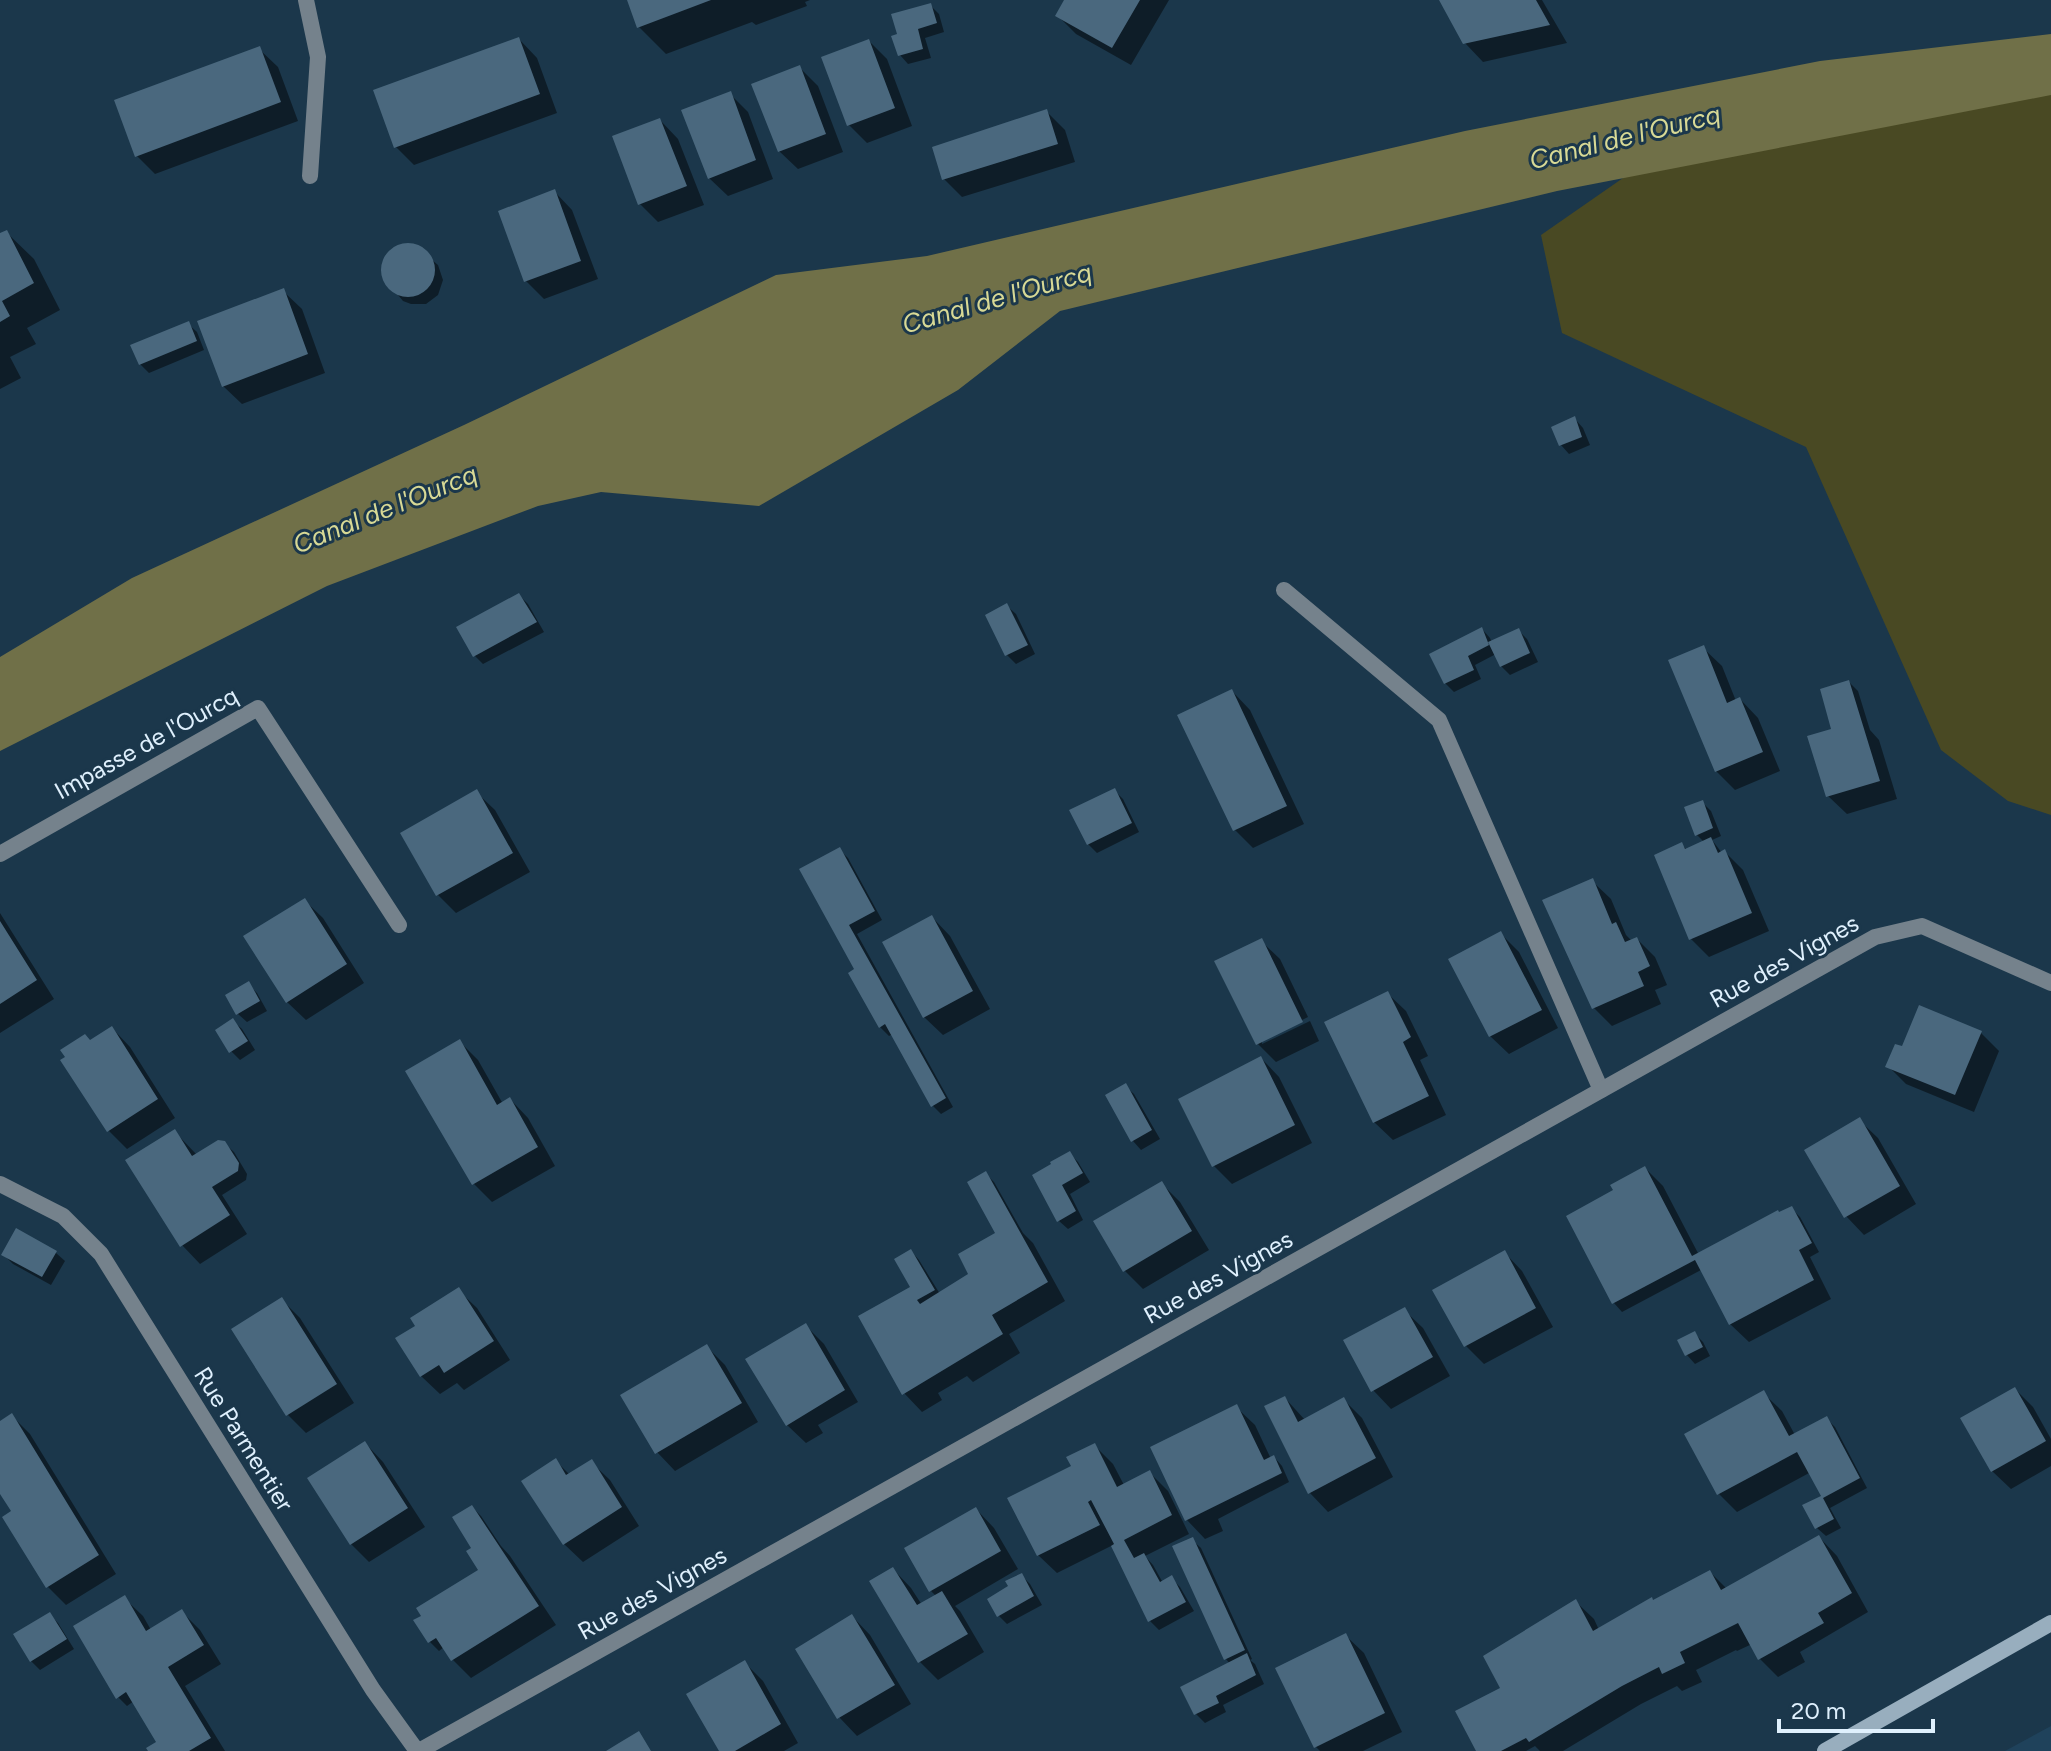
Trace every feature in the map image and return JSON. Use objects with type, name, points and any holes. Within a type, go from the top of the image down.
[{"type":"street","points":[[306,0],[318,57],[310,176]]},
{"type":"street","points":[[1284,590],[1439,720],[1601,1090]]},
{"type":"street","name":"Impasse de l'Ourcq","points":[[0,854],[258,708],[399,925]]},
{"type":"street","name":"Rue des Vignes","points":[[418,1751],[1875,937],[1922,926],[2051,983]]},
{"type":"street","name":"Rue Parmentier","points":[[0,1184],[63,1216],[101,1254],[373,1690],[418,1751]]},
{"type":"street","points":[[1825,1751],[2051,1623]]},
{"type":"shaded area","points":[[2051,90],[2051,815],[2008,801],[1941,750],[1806,447],[1562,333],[1541,235],[1682,137]]},
{"type":"shaded area","points":[[2051,1726],[2051,1751],[2005,1751]]},
{"type":"water","name":"Canal de l'Ourcq","points":[[2051,34],[2051,95],[1557,191],[1060,311],[958,390],[759,506],[601,492],[538,506],[327,586],[0,751],[0,657],[132,578],[464,425],[776,275],[927,256],[1465,131],[1820,61]]},
{"type":"building","points":[[627,0],[711,0],[637,28]]},
{"type":"building","points":[[1064,0],[1140,0],[1112,48],[1055,16]]},
{"type":"building","points":[[1439,0],[1536,0],[1550,25],[1463,44]]},
{"type":"building","points":[[931,3],[937,23],[918,29],[923,49],[898,56],[891,36],[897,34],[891,14]]},
{"type":"building","points":[[519,37],[540,94],[394,148],[373,90]]},
{"type":"building","points":[[869,39],[895,108],[847,126],[821,57]]},
{"type":"building","points":[[260,46],[281,102],[135,157],[114,100]]},
{"type":"building","points":[[800,65],[826,134],[778,152],[751,84]]},
{"type":"building","points":[[731,91],[756,160],[708,179],[681,110]]},
{"type":"building","points":[[1047,109],[1058,144],[942,180],[932,147]]},
{"type":"building","points":[[660,118],[687,186],[638,205],[612,136]]},
{"type":"building","points":[[555,189],[581,261],[524,282],[498,211]]},
{"type":"building","points":[[7,230],[34,283],[2,301],[10,316],[0,322],[0,233]]},
{"type":"building","points":[[408,243],[427,251],[435,270],[427,289],[408,297],[389,289],[381,270],[389,251]]},
{"type":"building","points":[[284,288],[308,354],[222,387],[197,321]]},
{"type":"building","points":[[189,321],[197,341],[139,365],[130,345]]},
{"type":"building","points":[[1575,416],[1582,437],[1559,446],[1551,427]]},
{"type":"building","points":[[519,593],[537,622],[473,657],[456,627]]},
{"type":"building","points":[[1007,603],[1028,645],[1005,656],[985,615]]},
{"type":"building","points":[[1482,627],[1489,645],[1468,656],[1474,670],[1444,684],[1429,654]]},
{"type":"building","points":[[1519,628],[1530,653],[1500,667],[1488,642]]},
{"type":"building","points":[[1704,645],[1727,703],[1740,697],[1763,752],[1715,772],[1668,660]]},
{"type":"building","points":[[1849,680],[1880,781],[1826,797],[1807,736],[1831,729],[1820,689]]},
{"type":"building","points":[[1232,689],[1287,806],[1233,831],[1177,715]]},
{"type":"building","points":[[1115,788],[1132,823],[1087,845],[1069,810]]},
{"type":"building","points":[[477,789],[513,853],[436,896],[400,833]]},
{"type":"building","points":[[1703,800],[1713,828],[1695,836],[1684,807]]},
{"type":"building","points":[[1711,837],[1718,853],[1725,849],[1752,913],[1689,940],[1654,855],[1682,842],[1685,849]]},
{"type":"building","points":[[840,847],[875,911],[849,925],[946,1098],[931,1107],[885,1024],[879,1028],[848,973],[854,969],[799,869]]},
{"type":"building","points":[[1593,878],[1612,924],[1616,922],[1625,942],[1637,937],[1650,966],[1638,972],[1644,986],[1592,1009],[1542,900]]},
{"type":"building","points":[[305,898],[347,964],[286,1003],[243,936]]},
{"type":"building","points":[[932,915],[973,991],[923,1018],[882,942]]},
{"type":"building","points":[[0,921],[37,980],[0,1004]]},
{"type":"building","points":[[1501,931],[1542,1010],[1489,1037],[1448,959]]},
{"type":"building","points":[[1262,938],[1303,1022],[1256,1045],[1214,961]]},
{"type":"building","points":[[249,981],[260,1001],[236,1015],[225,995]]},
{"type":"building","points":[[1388,991],[1411,1037],[1403,1042],[1429,1096],[1373,1123],[1324,1022]]},
{"type":"building","points":[[1919,1005],[1982,1031],[1955,1095],[1885,1067],[1895,1044],[1902,1046]]},
{"type":"building","points":[[233,1018],[248,1041],[229,1053],[215,1030]]},
{"type":"building","points":[[112,1026],[158,1099],[107,1132],[60,1060],[65,1057],[60,1050],[85,1034],[90,1040]]},
{"type":"building","points":[[460,1039],[497,1105],[510,1097],[538,1147],[472,1185],[405,1071]]},
{"type":"building","points":[[1261,1056],[1295,1125],[1212,1167],[1178,1099]]},
{"type":"building","points":[[1126,1083],[1152,1130],[1131,1142],[1105,1095]]},
{"type":"building","points":[[1860,1117],[1900,1186],[1844,1218],[1804,1150]]},
{"type":"building","points":[[175,1129],[192,1156],[218,1140],[225,1141],[239,1163],[238,1171],[212,1187],[230,1215],[180,1247],[125,1160]]},
{"type":"building","points":[[1070,1151],[1083,1173],[1062,1185],[1076,1211],[1057,1222],[1032,1175]]},
{"type":"building","points":[[1645,1166],[1692,1256],[1778,1210],[1792,1206],[1812,1243],[1799,1250],[1814,1280],[1729,1325],[1695,1260],[1612,1304],[1566,1216],[1613,1190],[1610,1185]]},
{"type":"building","points":[[986,1171],[1048,1282],[992,1315],[1003,1334],[902,1395],[858,1316],[910,1287],[894,1259],[911,1249],[935,1290],[917,1300],[920,1304],[968,1274],[958,1254],[995,1233],[967,1182]]},
{"type":"building","points":[[1162,1181],[1192,1231],[1123,1272],[1093,1221]]},
{"type":"building","points":[[16,1228],[57,1251],[42,1277],[1,1255]]},
{"type":"building","points":[[1505,1250],[1536,1308],[1464,1347],[1432,1290]]},
{"type":"building","points":[[459,1287],[494,1341],[444,1373],[439,1365],[420,1377],[395,1338],[415,1326],[410,1318]]},
{"type":"building","points":[[282,1297],[337,1384],[286,1416],[231,1329]]},
{"type":"building","points":[[1405,1307],[1433,1357],[1371,1392],[1343,1340]]},
{"type":"building","points":[[806,1323],[845,1390],[786,1426],[745,1359]]},
{"type":"building","points":[[1695,1331],[1703,1347],[1685,1356],[1677,1340]]},
{"type":"building","points":[[707,1344],[742,1403],[655,1454],[620,1395]]},
{"type":"building","points":[[2015,1387],[2046,1441],[1991,1472],[1960,1418]]},
{"type":"building","points":[[1764,1390],[1789,1436],[1827,1416],[1860,1478],[1823,1498],[1834,1519],[1815,1529],[1802,1505],[1821,1496],[1797,1452],[1717,1495],[1684,1434]]},
{"type":"building","points":[[1285,1396],[1298,1422],[1344,1397],[1376,1458],[1308,1494],[1264,1406]]},
{"type":"building","points":[[1237,1404],[1264,1460],[1274,1455],[1282,1473],[1185,1521],[1150,1447]]},
{"type":"building","points":[[12,1413],[99,1555],[46,1588],[2,1517],[11,1511],[0,1494],[0,1421]]},
{"type":"building","points":[[365,1441],[408,1508],[350,1545],[307,1478]]},
{"type":"building","points":[[1095,1443],[1117,1487],[1150,1470],[1172,1515],[1124,1540],[1134,1558],[1144,1553],[1160,1582],[1172,1575],[1186,1602],[1148,1622],[1091,1500],[1088,1502],[1100,1525],[1037,1556],[1007,1498],[1071,1466],[1066,1457]]},
{"type":"building","points":[[556,1458],[566,1475],[592,1459],[622,1507],[563,1545],[521,1481]]},
{"type":"building","points":[[472,1505],[539,1606],[451,1661],[436,1638],[428,1643],[413,1620],[421,1616],[416,1608],[478,1570],[466,1551],[471,1548],[452,1517]]},
{"type":"building","points":[[976,1507],[1001,1551],[929,1592],[904,1548]]},
{"type":"building","points":[[1819,1535],[1852,1593],[1818,1613],[1824,1623],[1758,1660],[1738,1623],[1680,1652],[1685,1663],[1662,1674],[1659,1667],[1529,1742],[1526,1738],[1501,1751],[1476,1751],[1455,1711],[1500,1688],[1483,1656],[1576,1599],[1593,1631],[1652,1597],[1653,1600],[1710,1570],[1721,1590]]},
{"type":"building","points":[[1193,1537],[1245,1650],[1224,1660],[1172,1546]]},
{"type":"building","points":[[893,1567],[917,1605],[942,1591],[968,1634],[918,1663],[869,1581]]},
{"type":"building","points":[[1022,1573],[1034,1596],[997,1617],[987,1599],[1008,1586],[1005,1581]]},
{"type":"building","points":[[125,1595],[146,1631],[182,1609],[204,1645],[168,1667],[211,1738],[189,1751],[148,1751],[146,1748],[156,1742],[126,1692],[116,1699],[73,1626]]},
{"type":"building","points":[[50,1612],[67,1639],[30,1662],[13,1634]]},
{"type":"building","points":[[852,1614],[895,1685],[837,1719],[795,1649]]},
{"type":"building","points":[[1346,1633],[1385,1713],[1314,1748],[1275,1668]]},
{"type":"building","points":[[1247,1653],[1256,1675],[1216,1696],[1219,1703],[1194,1715],[1180,1687]]},
{"type":"building","points":[[745,1660],[781,1724],[735,1751],[719,1751],[686,1694]]},
{"type":"building","points":[[639,1731],[651,1751],[606,1751],[619,1743]]}]
